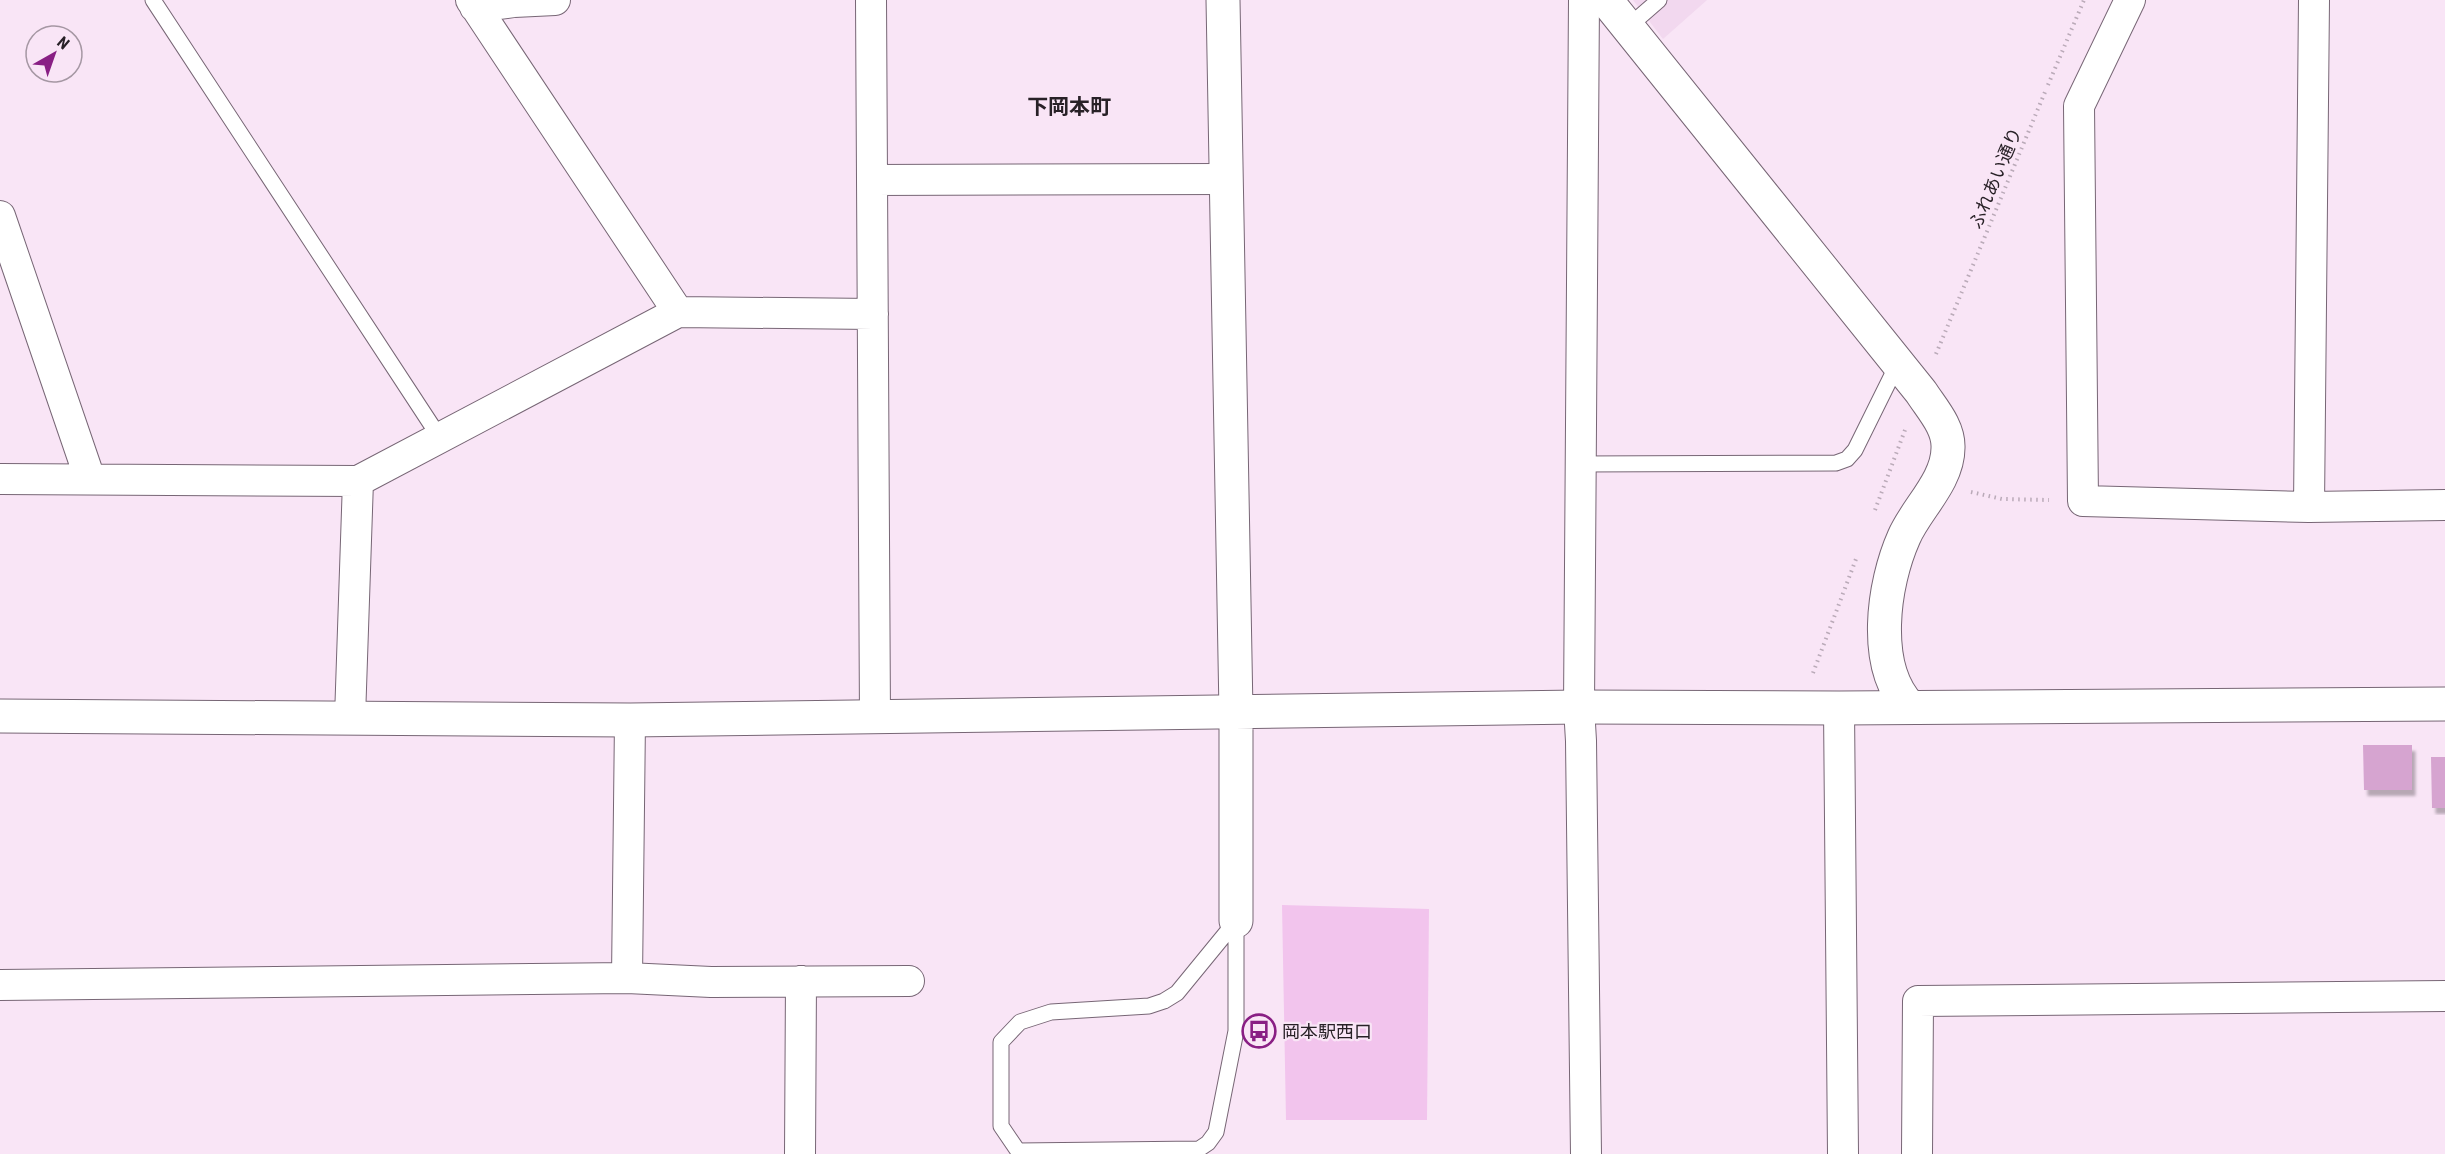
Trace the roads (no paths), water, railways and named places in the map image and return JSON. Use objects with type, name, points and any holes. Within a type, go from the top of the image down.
[{"type":"street","points":[[473,3],[555,0]]},
{"type":"street","points":[[871,0],[875,717]]},
{"type":"street","points":[[1223,0],[1236,712],[1236,921]]},
{"type":"street","points":[[1584,0],[1579,707],[1586,1154]]},
{"type":"street","points":[[1606,0],[1921,392],[1945,429],[1948,448],[1944,468],[1904,537],[1893,566],[1888,596],[1884,630],[1887,659],[1898,695],[1910,707]]},
{"type":"street","points":[[2130,0],[2079,106],[2083,501],[2309,507],[2445,505]]},
{"type":"street","points":[[2309,507],[2314,0]]},
{"type":"street","points":[[473,3],[678,312]]},
{"type":"street","points":[[872,180],[1226,179]]},
{"type":"street","points":[[0,216],[90,479]]},
{"type":"street","points":[[0,479],[358,481],[678,312],[873,314]]},
{"type":"street","points":[[350,718],[358,481]]},
{"type":"street","points":[[0,716],[630,720],[1579,707],[1839,708],[2445,704]]},
{"type":"street","points":[[1839,708],[1843,1154]]},
{"type":"street","points":[[627,978],[630,720]]},
{"type":"street","points":[[0,985],[627,978],[711,982],[909,981]]},
{"type":"street","points":[[800,1154],[801,981]]},
{"type":"street","points":[[1917,1154],[1918,1001],[2445,996]]},
{"type":"lane","points":[[153,0],[440,438]]},
{"type":"lane","points":[[1628,27],[1659,0]]},
{"type":"lane","points":[[1580,464],[1836,463],[1847,459],[1856,450],[1898,363]]},
{"type":"lane","points":[[1236,921],[1236,1031],[1216,1132],[1208,1143],[1199,1149],[1018,1151],[1001,1126],[1001,1042],[1020,1022],[1051,1012],[1149,1006],[1164,1001],[1177,993],[1236,921]]},
{"type":"place","name":"岡本駅西口","points":[[1259,1031]]},
{"type":"district","name":"下岡本町","points":[[1069,107]]}]
